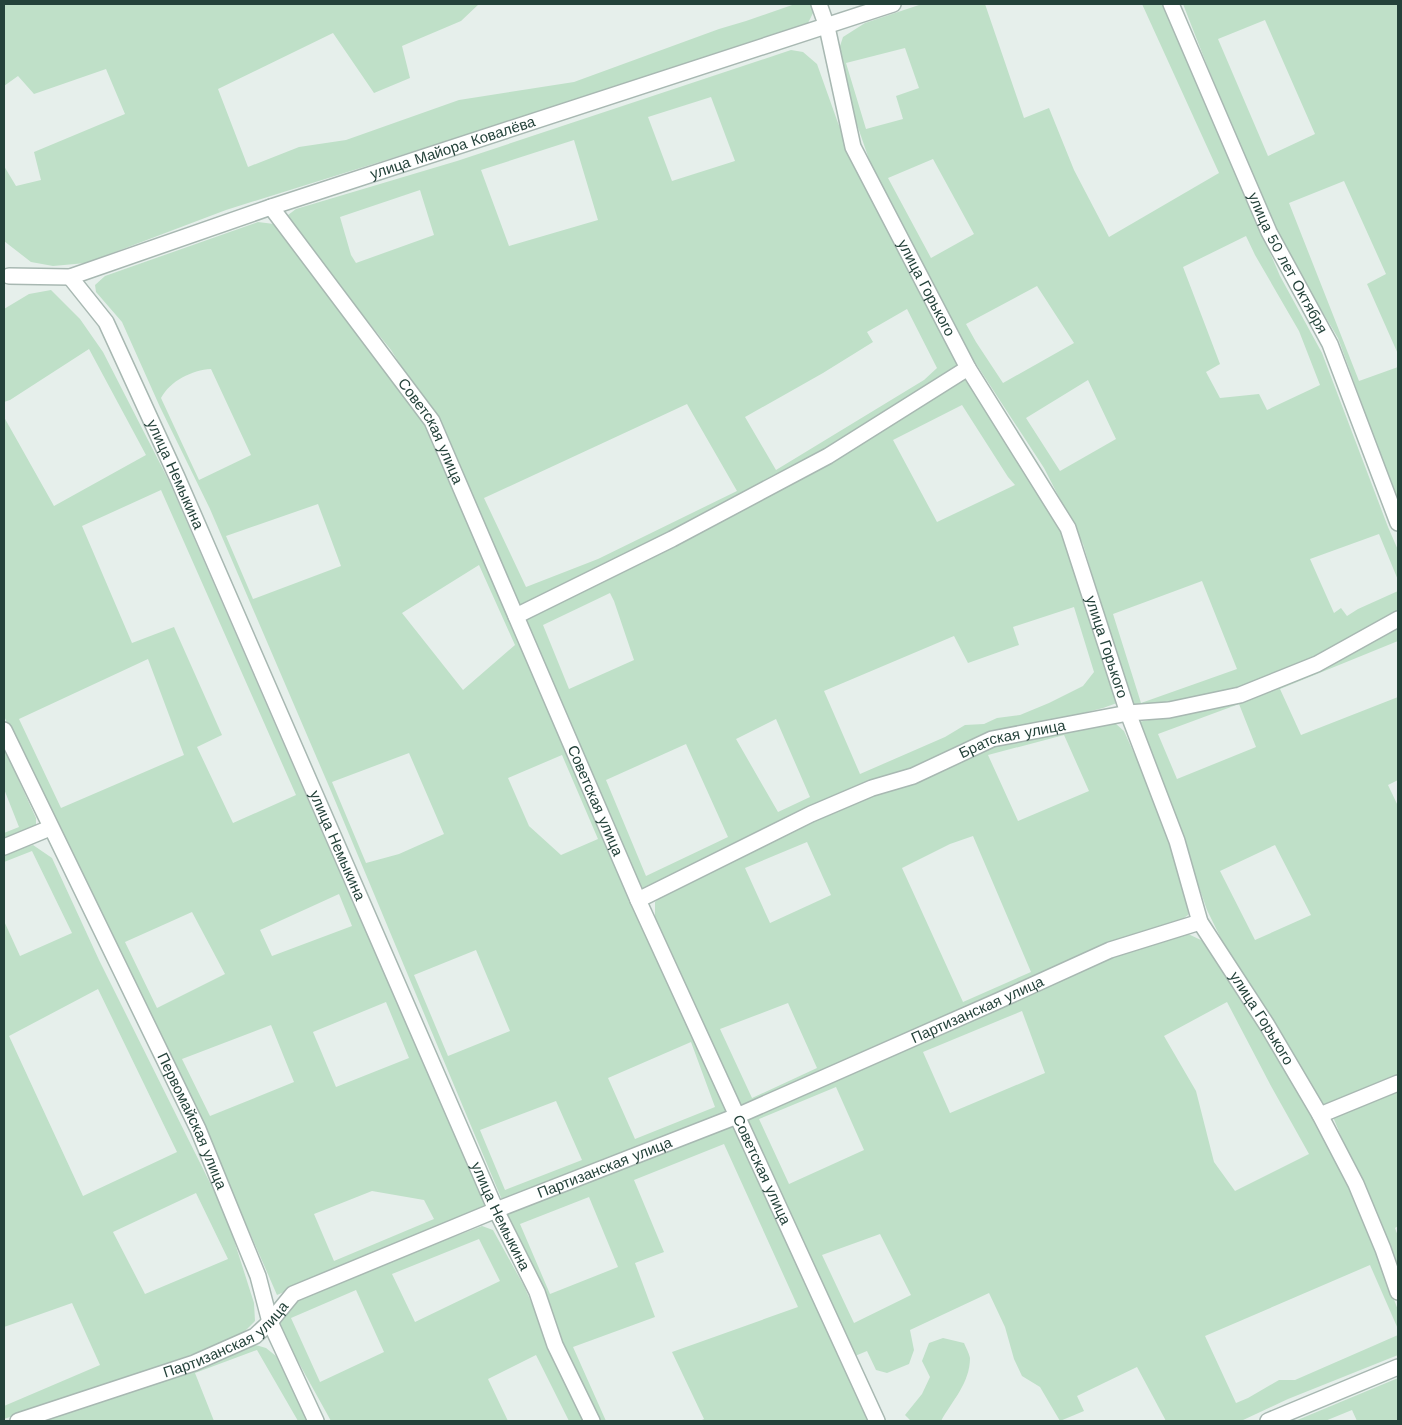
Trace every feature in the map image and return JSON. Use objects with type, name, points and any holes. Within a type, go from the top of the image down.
[{"type":"street","name":"улица Горького","points":[[819,4],[827,27],[853,147],[968,368],[1068,528],[1128,712],[1177,841],[1200,922],[1267,1025],[1320,1115],[1356,1184],[1383,1249],[1398,1292]]},
{"type":"street","name":"улица Майора Ковалёва","points":[[5,277],[70,277],[272,207],[894,4]]},
{"type":"street","name":"улица 50 лет Октября","points":[[1171,4],[1268,232],[1330,344],[1398,523]]},
{"type":"street","name":"Советская улица","points":[[272,207],[432,421],[638,900],[877,1421]]},
{"type":"street","name":"улица Немыкина","points":[[70,277],[106,322],[177,477],[496,1210],[537,1292],[555,1345],[592,1421]]},
{"type":"street","points":[[516,616],[672,539],[828,456],[968,368]]},
{"type":"street","name":"Братская улица","points":[[638,900],[811,814],[872,788],[913,776],[992,739],[1128,712],[1169,710],[1240,695],[1317,664],[1398,619]]},
{"type":"street","name":"Первомайская улица","points":[[4,730],[198,1130],[258,1276],[270,1322],[316,1421]]},
{"type":"street","points":[[4,847],[50,828]]},
{"type":"street","name":"Партизанская улица","points":[[18,1421],[194,1363],[255,1336],[270,1322],[293,1294],[496,1210],[737,1116],[1110,950],[1200,922]]},
{"type":"street","points":[[1320,1115],[1398,1082]]},
{"type":"street","points":[[1268,1421],[1398,1367]]},
{"type":"green space","points":[[4,4],[479,4],[461,21],[402,46],[410,78],[374,93],[333,33],[218,89],[248,167],[299,147],[346,140],[459,100],[574,82],[719,29],[795,4],[812,4],[814,11],[807,25],[616,88],[226,210],[86,263],[53,266],[31,262],[4,241],[4,166],[16,186],[41,180],[34,152],[125,114],[106,69],[34,94],[18,76],[4,86]]},
{"type":"green space","points":[[922,4],[985,4],[1024,118],[1049,108],[1074,170],[1109,237],[1219,173],[1142,4],[1164,4],[1280,276],[1322,353],[1398,550],[1398,580],[1379,534],[1310,559],[1334,613],[1341,608],[1347,616],[1398,591],[1398,612],[1311,661],[1234,691],[1163,707],[1132,709],[1083,544],[1044,468],[954,330],[872,168],[852,110],[837,55],[843,37],[865,23]],"holes":[[[905,48],[919,88],[896,96],[903,119],[866,129],[846,63]],[[933,159],[974,234],[931,258],[888,178]],[[1246,236],[1299,331],[1320,385],[1267,410],[1259,394],[1220,398],[1206,372],[1220,364],[1183,267]],[[1037,286],[1074,343],[1003,383],[966,324]],[[1088,380],[1116,439],[1060,471],[1026,418]],[[1202,581],[1237,669],[1141,703],[1113,614]]]},
{"type":"green space","points":[[1183,4],[1398,4],[1398,354],[1367,284],[1386,274],[1344,181],[1289,203],[1359,381],[1398,367],[1398,504],[1338,338],[1282,244]],"holes":[[[1265,20],[1315,134],[1268,156],[1218,39]]]},
{"type":"green space","points":[[791,50],[803,52],[817,64],[838,123],[856,162],[960,364],[825,451],[669,535],[520,609],[435,420],[391,350],[284,218],[296,209],[457,161]],"holes":[[[711,97],[735,161],[672,181],[648,117]],[[574,140],[598,220],[509,246],[481,170]],[[420,190],[434,235],[356,263],[351,255],[340,217]],[[907,309],[937,368],[924,380],[776,470],[745,417],[873,342],[867,332]],[[687,404],[737,491],[598,559],[526,587],[484,498]]]},
{"type":"green space","points":[[258,222],[274,224],[292,244],[393,374],[429,431],[730,1111],[502,1200],[331,791],[210,509],[160,407],[122,322],[96,292],[95,285],[105,276]],"holes":[[[211,369],[251,455],[199,480],[161,398],[170,386],[189,374]],[[318,504],[341,566],[253,599],[226,536]],[[479,565],[515,645],[463,690],[402,613]],[[409,753],[444,834],[399,854],[366,863],[332,782]],[[562,755],[598,839],[561,855],[529,826],[508,778]],[[476,950],[510,1031],[448,1056],[414,975]],[[691,1042],[715,1107],[635,1139],[608,1078]],[[556,1101],[582,1160],[505,1190],[480,1130]]]},
{"type":"green space","points":[[51,290],[80,319],[103,352],[169,481],[349,894],[488,1206],[277,1295],[203,1125],[45,809],[4,716],[4,417],[54,506],[146,455],[89,349],[4,402],[4,309],[29,294]],"holes":[[[161,490],[296,795],[233,823],[197,747],[222,735],[174,627],[132,643],[82,526]],[[148,659],[184,755],[61,808],[19,719]],[[339,894],[352,926],[272,956],[260,930]],[[192,912],[225,974],[157,1008],[125,942]],[[386,1002],[409,1058],[336,1087],[313,1032]],[[271,1025],[294,1082],[210,1116],[182,1059]],[[372,1191],[424,1200],[434,1219],[334,1261],[314,1214]]]},
{"type":"green space","points":[[966,375],[1062,525],[1097,631],[1117,703],[960,744],[914,772],[642,893],[525,617]],"holes":[[[962,405],[1015,485],[937,522],[893,440]],[[610,593],[634,660],[569,689],[543,625]],[[1074,607],[1094,672],[1083,686],[1049,703],[1020,715],[997,718],[984,724],[965,725],[945,737],[860,774],[824,691],[954,636],[968,663],[1019,645],[1013,627]],[[776,719],[810,797],[778,812],[736,739]],[[686,744],[728,837],[646,876],[606,780]]]},
{"type":"green space","points":[[1398,625],[1398,641],[1280,689],[1301,735],[1398,697],[1398,780],[1388,785],[1398,806],[1398,1078],[1325,1109],[1268,1014],[1229,955],[1207,910],[1173,812],[1138,722],[1171,716]],"holes":[[[1239,704],[1256,747],[1177,779],[1158,734]],[[1275,845],[1311,915],[1255,940],[1220,871]]]},
{"type":"green space","points":[[1102,720],[1116,724],[1124,731],[1168,829],[1190,907],[1188,915],[1177,923],[741,1108],[680,978],[655,918],[655,902],[664,893],[814,816],[990,744]],"holes":[[[1064,735],[1089,791],[1018,821],[988,755]],[[973,836],[1031,972],[963,1002],[902,868],[950,844]],[[807,842],[831,895],[770,923],[745,868]],[[788,1003],[817,1068],[752,1098],[720,1029]]]},
{"type":"green space","points":[[4,748],[36,818],[36,826],[4,842],[4,833],[19,827],[4,789]]},
{"type":"green space","points":[[33,845],[52,858],[99,960],[226,1215],[254,1303],[255,1321],[244,1332],[217,1346],[4,1419],[4,1406],[100,1365],[72,1303],[4,1327],[4,921],[20,956],[72,933],[32,851],[4,862],[4,853]],"holes":[[[98,989],[177,1152],[83,1196],[9,1036]],[[196,1193],[228,1259],[145,1294],[113,1232]]]},
{"type":"green space","points":[[1186,933],[1203,941],[1247,1006],[1312,1112],[1338,1164],[1371,1239],[1398,1310],[1398,1329],[1370,1265],[1205,1336],[1236,1403],[1279,1380],[1295,1380],[1398,1335],[1398,1355],[1288,1399],[1241,1421],[1166,1421],[1137,1367],[1077,1396],[1084,1411],[1060,1421],[1040,1387],[1022,1376],[1014,1359],[1005,1327],[989,1293],[910,1330],[914,1350],[909,1364],[887,1373],[876,1370],[867,1351],[855,1356],[745,1116],[1116,953]],"holes":[[[1227,1002],[1309,1154],[1235,1191],[1214,1162],[1196,1091],[1164,1036]],[[1022,1011],[1045,1073],[950,1113],[923,1052]],[[836,1087],[864,1150],[789,1184],[759,1119]],[[880,1234],[911,1295],[854,1323],[822,1255]]]},
{"type":"green space","points":[[1398,1087],[1398,1226],[1395,1228],[1398,1236],[1398,1268],[1333,1117]]},
{"type":"green space","points":[[733,1123],[813,1301],[841,1352],[871,1421],[700,1421],[704,1419],[672,1352],[798,1307],[724,1144],[634,1180],[664,1252],[635,1263],[655,1317],[573,1347],[606,1421],[596,1421],[506,1211]],"holes":[[[589,1197],[618,1267],[550,1294],[520,1224]]]},
{"type":"green space","points":[[482,1226],[493,1230],[524,1286],[584,1421],[569,1421],[536,1355],[488,1379],[508,1421],[331,1421],[280,1329],[279,1319],[287,1306],[305,1294]],"holes":[[[479,1239],[500,1281],[415,1322],[392,1274]],[[356,1290],[384,1352],[320,1382],[291,1318]]]},
{"type":"green space","points":[[943,1338],[964,1343],[970,1358],[964,1384],[941,1421],[911,1421],[905,1415],[922,1394],[930,1377],[922,1361],[929,1343]]},
{"type":"green space","points":[[252,1344],[266,1348],[276,1356],[310,1421],[298,1421],[257,1350],[195,1373],[214,1421],[34,1421]]},
{"type":"green space","points":[[1398,1378],[1398,1421],[1357,1421],[1352,1410],[1325,1421],[1295,1421]]}]
